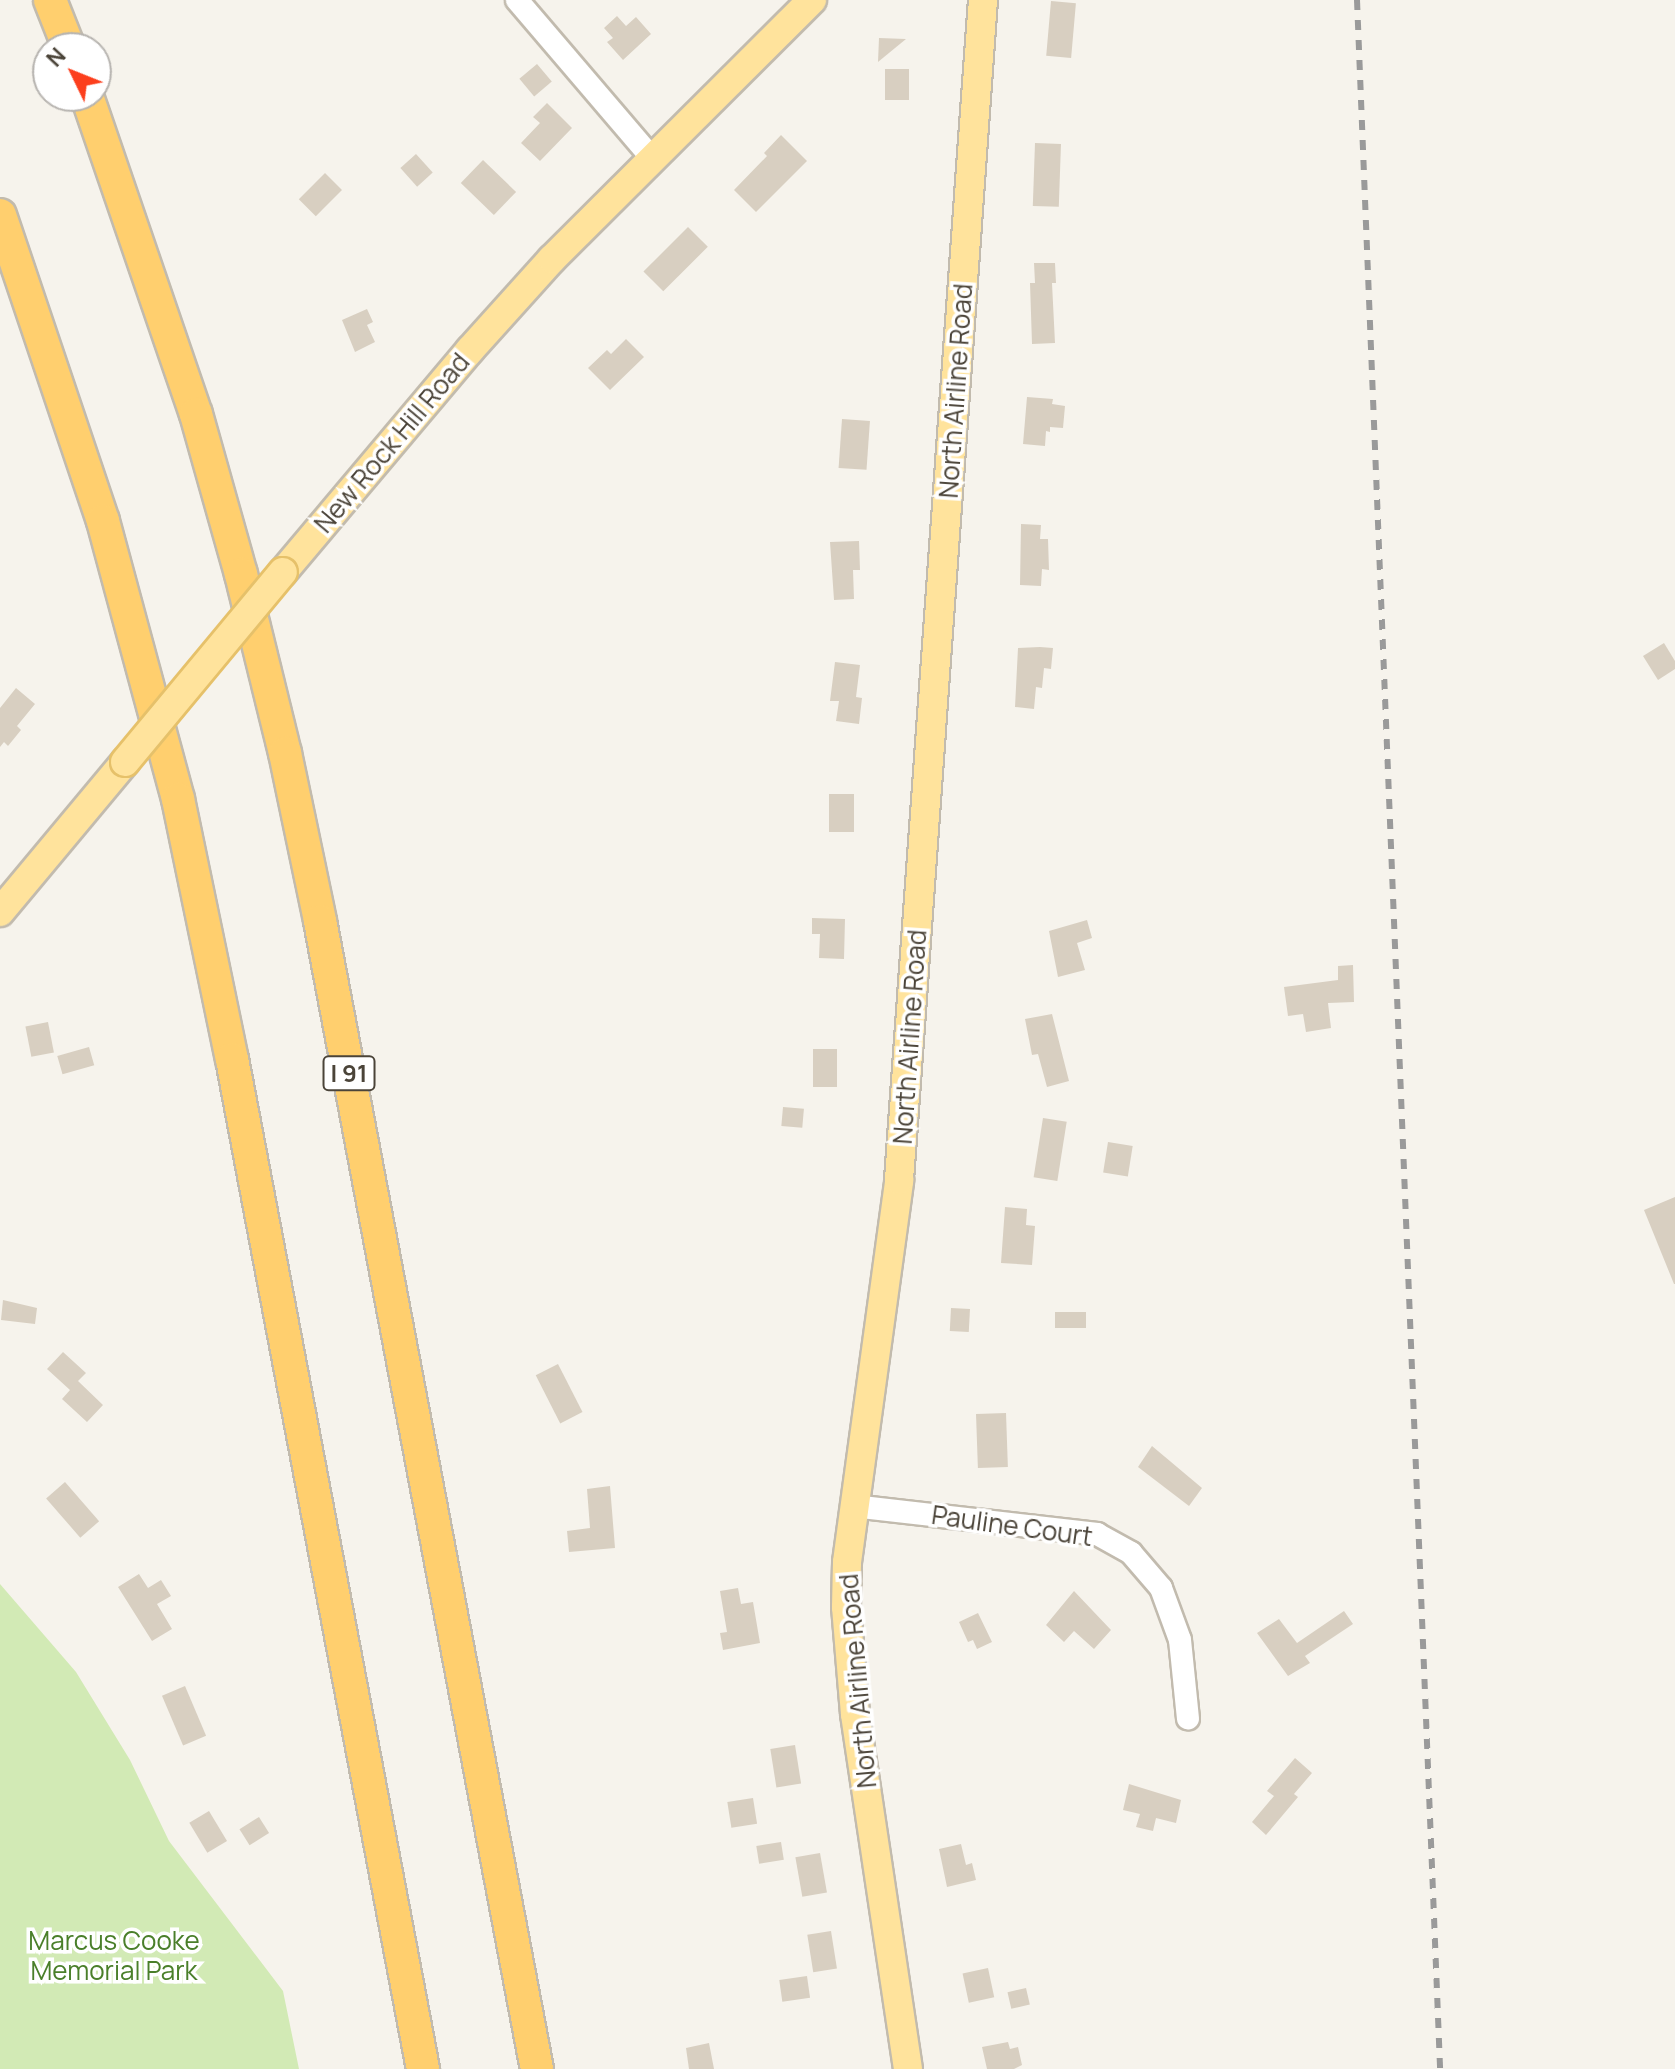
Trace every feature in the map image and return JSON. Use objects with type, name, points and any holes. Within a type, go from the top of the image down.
[{"type":"highway","points":[[50,0],[63,32]]},
{"type":"highway","name":"I 91","points":[[92,112],[200,427],[241,574],[285,753],[323,936],[537,2069]]},
{"type":"highway","points":[[0,215],[48,351],[118,573],[178,799],[229,1045],[423,2069]]},
{"type":"highway","points":[[0,280],[18,314],[48,351]]},
{"type":"main road","name":"New Rock Hill Road","points":[[0,912],[510,305],[812,0]]},
{"type":"main road","name":"North Airline Road","points":[[908,2069],[855,1714],[846,1607],[853,1506],[899,1180],[983,0]]},
{"type":"street","points":[[517,0],[653,159]]},
{"type":"street","name":"Pauline Court","points":[[853,1506],[1097,1534],[1131,1553],[1161,1588],[1180,1640],[1188,1719]]},
{"type":"green space","name":"Marcus Cooke Memorial Park","points":[[0,1584],[76,1672],[130,1760],[169,1841],[283,1991],[299,2069],[0,2069]]},
{"type":"building","points":[[1051,1],[1076,3],[1071,58],[1046,56]]},
{"type":"building","points":[[617,16],[626,26],[636,17],[651,34],[623,60],[607,42],[613,38],[604,28]]},
{"type":"building","points":[[879,38],[906,39],[878,62]]},
{"type":"building","points":[[537,64],[552,82],[534,96],[519,79]]},
{"type":"building","points":[[885,69],[909,69],[909,100],[885,100]]},
{"type":"building","points":[[547,103],[572,128],[540,161],[521,143],[540,123],[533,117]]},
{"type":"building","points":[[781,135],[807,161],[756,212],[734,190],[767,156],[764,153]]},
{"type":"building","points":[[1035,143],[1061,144],[1059,207],[1033,206]]},
{"type":"building","points":[[416,154],[433,173],[417,187],[400,168]]},
{"type":"building","points":[[483,160],[516,192],[494,215],[461,183]]},
{"type":"building","points":[[325,173],[342,190],[316,216],[299,199]]},
{"type":"building","points":[[688,227],[708,247],[663,291],[643,272]]},
{"type":"building","points":[[1034,263],[1055,263],[1056,283],[1052,283],[1055,343],[1032,344],[1030,283],[1035,283]]},
{"type":"building","points":[[367,309],[373,322],[367,325],[375,342],[355,352],[342,320]]},
{"type":"building","points":[[626,339],[644,357],[610,390],[588,368],[607,350],[611,354]]},
{"type":"building","points":[[1027,397],[1053,399],[1052,404],[1065,406],[1063,428],[1050,427],[1050,432],[1046,431],[1045,446],[1023,444]]},
{"type":"building","points":[[842,419],[870,421],[867,470],[839,468]]},
{"type":"building","points":[[1021,524],[1041,525],[1040,539],[1048,539],[1049,570],[1042,569],[1041,586],[1020,585]]},
{"type":"building","points":[[859,541],[860,570],[853,570],[854,599],[834,600],[830,542]]},
{"type":"building","points":[[1664,643],[1675,661],[1675,669],[1658,680],[1643,656]]},
{"type":"building","points":[[1018,648],[1053,648],[1051,669],[1044,668],[1042,688],[1036,687],[1034,709],[1015,707]]},
{"type":"building","points":[[835,662],[860,665],[856,697],[862,698],[859,724],[836,721],[839,701],[830,701]]},
{"type":"building","points":[[16,688],[35,704],[17,726],[21,730],[8,746],[4,742],[0,747],[0,708]]},
{"type":"building","points":[[829,794],[854,794],[854,832],[829,832]]},
{"type":"building","points":[[812,918],[845,919],[844,959],[819,958],[820,934],[812,934]]},
{"type":"building","points":[[1087,920],[1092,938],[1077,943],[1085,970],[1058,977],[1049,931]]},
{"type":"building","points":[[1353,965],[1354,1002],[1328,1003],[1331,1028],[1306,1032],[1303,1014],[1288,1016],[1284,987],[1338,980],[1338,966]]},
{"type":"building","points":[[1052,1014],[1069,1081],[1047,1087],[1038,1054],[1032,1055],[1025,1019]]},
{"type":"building","points":[[48,1022],[54,1052],[31,1057],[25,1026]]},
{"type":"building","points":[[89,1047],[94,1065],[63,1074],[57,1056]]},
{"type":"building","points":[[813,1049],[837,1049],[837,1087],[813,1087]]},
{"type":"building","points":[[783,1107],[804,1109],[802,1128],[781,1126]]},
{"type":"building","points":[[1043,1118],[1067,1122],[1057,1181],[1034,1177]]},
{"type":"building","points":[[1108,1142],[1133,1146],[1128,1177],[1103,1173]]},
{"type":"building","points":[[1675,1197],[1675,1284],[1674,1284],[1644,1210]]},
{"type":"building","points":[[1005,1207],[1027,1209],[1026,1225],[1035,1226],[1032,1265],[1001,1263]]},
{"type":"building","points":[[3,1300],[37,1308],[35,1324],[1,1320]]},
{"type":"building","points":[[951,1308],[970,1309],[969,1332],[950,1331]]},
{"type":"building","points":[[1055,1312],[1086,1312],[1086,1328],[1055,1328]]},
{"type":"building","points":[[63,1352],[86,1373],[78,1381],[103,1405],[87,1422],[62,1399],[70,1390],[47,1369]]},
{"type":"building","points":[[558,1364],[583,1412],[560,1423],[536,1375]]},
{"type":"building","points":[[1006,1413],[1008,1467],[978,1468],[976,1414]]},
{"type":"building","points":[[1152,1446],[1202,1488],[1189,1506],[1138,1467]]},
{"type":"building","points":[[65,1482],[99,1521],[80,1538],[46,1498]]},
{"type":"building","points":[[610,1486],[615,1548],[569,1552],[567,1531],[590,1528],[587,1489]]},
{"type":"building","points":[[139,1574],[148,1588],[161,1580],[171,1596],[157,1604],[172,1629],[152,1641],[118,1587]]},
{"type":"building","points":[[738,1588],[741,1604],[753,1602],[760,1643],[723,1650],[720,1633],[727,1632],[720,1591]]},
{"type":"building","points":[[1074,1591],[1111,1630],[1094,1649],[1074,1631],[1064,1642],[1046,1625]]},
{"type":"building","points":[[1344,1611],[1353,1624],[1305,1656],[1310,1663],[1288,1676],[1257,1633],[1279,1619],[1297,1643]]},
{"type":"building","points":[[978,1613],[992,1642],[977,1649],[973,1640],[968,1642],[959,1622]]},
{"type":"building","points":[[185,1686],[206,1736],[183,1745],[162,1696]]},
{"type":"building","points":[[795,1745],[801,1784],[776,1787],[770,1749]]},
{"type":"building","points":[[1295,1758],[1312,1773],[1294,1794],[1298,1797],[1266,1835],[1252,1822],[1274,1796],[1267,1791]]},
{"type":"building","points":[[1129,1784],[1181,1800],[1176,1823],[1156,1818],[1153,1831],[1136,1827],[1140,1814],[1123,1810]]},
{"type":"building","points":[[753,1798],[757,1824],[731,1828],[727,1802]]},
{"type":"building","points":[[209,1811],[227,1841],[207,1853],[189,1823]]},
{"type":"building","points":[[259,1817],[269,1833],[250,1845],[239,1829]]},
{"type":"building","points":[[781,1842],[784,1860],[759,1864],[756,1846]]},
{"type":"building","points":[[961,1844],[966,1865],[972,1863],[976,1880],[947,1887],[939,1849]]},
{"type":"building","points":[[820,1853],[827,1892],[802,1897],[795,1857]]},
{"type":"building","points":[[831,1931],[837,1969],[813,1972],[807,1935]]},
{"type":"building","points":[[988,1968],[994,1997],[969,2003],[963,1973]]},
{"type":"building","points":[[807,1976],[810,1998],[782,2002],[779,1980]]},
{"type":"building","points":[[1026,1988],[1030,2005],[1011,2009],[1007,1992]]},
{"type":"building","points":[[1008,2042],[1010,2049],[1018,2047],[1022,2065],[1014,2069],[987,2069],[982,2047]]},
{"type":"building","points":[[709,2043],[714,2069],[689,2069],[686,2048]]},
{"type":"railway","points":[[1357,0],[1440,2069]]}]
